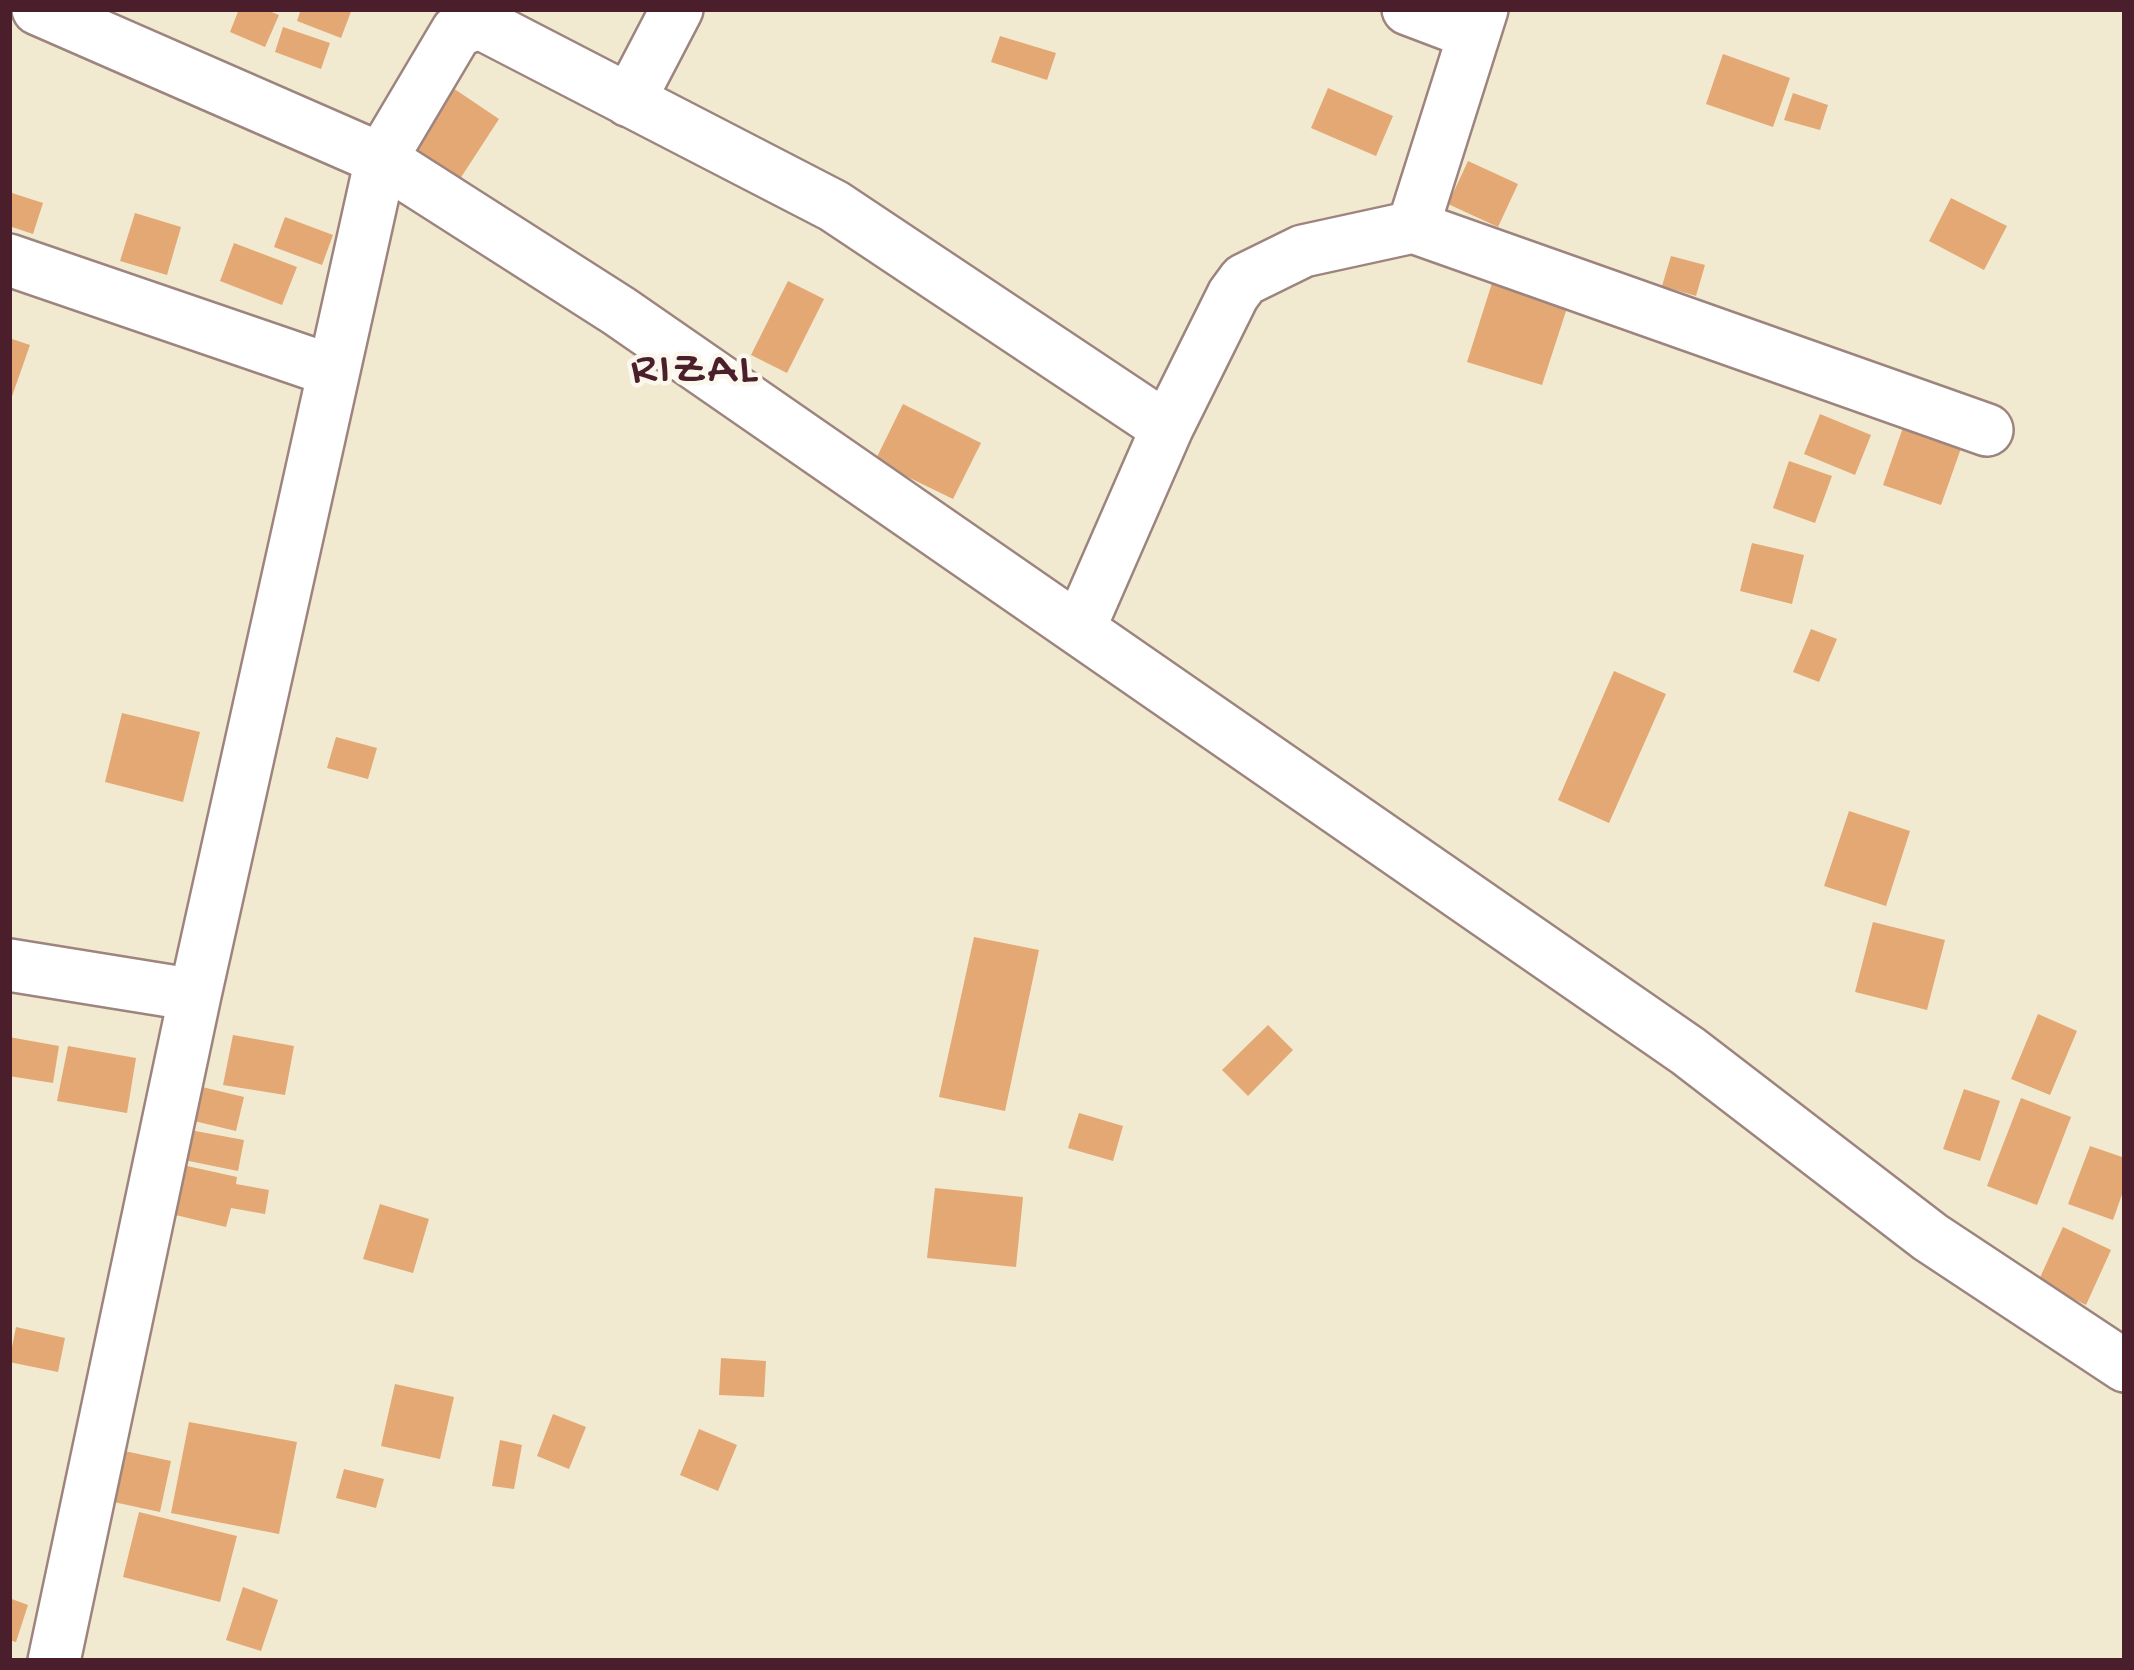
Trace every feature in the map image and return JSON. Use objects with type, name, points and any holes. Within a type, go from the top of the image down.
[{"type":"street","points":[[38,9],[382,159],[619,311],[1688,1051],[1930,1238],[2125,1366]]},
{"type":"street","points":[[629,100],[677,9]]},
{"type":"street","points":[[1408,9],[1478,21],[1413,227]]},
{"type":"street","points":[[54,1661],[195,995],[382,159],[457,31],[480,23],[834,206],[1166,428]]},
{"type":"street","points":[[1080,627],[1166,428],[1244,280],[1304,251],[1413,227],[1987,430]]},
{"type":"street","points":[[9,260],[333,371]]},
{"type":"street","points":[[9,964],[195,995]]},
{"type":"building","points":[[239,9],[264,9],[279,15],[265,47],[230,32]]},
{"type":"building","points":[[301,9],[352,9],[341,38],[297,21]]},
{"type":"building","points":[[283,27],[330,43],[321,69],[275,52]]},
{"type":"building","points":[[1000,36],[1056,53],[1047,80],[991,62]]},
{"type":"building","points":[[1723,54],[1790,78],[1773,127],[1706,104]]},
{"type":"building","points":[[450,86],[499,119],[456,185],[406,151]]},
{"type":"building","points":[[1328,88],[1393,116],[1376,156],[1311,128]]},
{"type":"building","points":[[1793,93],[1828,105],[1820,130],[1784,120]]},
{"type":"building","points":[[1468,161],[1518,184],[1498,227],[1448,204]]},
{"type":"building","points":[[12,193],[43,203],[33,234],[9,226]]},
{"type":"building","points":[[1951,198],[2007,226],[1984,270],[1929,241]]},
{"type":"building","points":[[135,213],[181,227],[167,275],[120,261]]},
{"type":"building","points":[[285,217],[333,235],[322,265],[274,247]]},
{"type":"building","points":[[234,243],[297,267],[282,305],[220,281]]},
{"type":"building","points":[[1671,256],[1705,265],[1696,296],[1662,286]]},
{"type":"building","points":[[788,281],[824,299],[787,373],[751,355]]},
{"type":"building","points":[[1492,283],[1567,308],[1542,385],[1467,362]]},
{"type":"building","points":[[9,338],[30,345],[10,402],[9,402]]},
{"type":"building","points":[[903,404],[981,443],[953,499],[875,461]]},
{"type":"building","points":[[1820,414],[1871,435],[1855,475],[1804,454]]},
{"type":"building","points":[[1907,416],[1965,437],[1941,505],[1883,485]]},
{"type":"building","points":[[1789,461],[1832,476],[1815,523],[1773,508]]},
{"type":"building","points":[[1752,543],[1804,555],[1792,604],[1740,591]]},
{"type":"building","points":[[1811,629],[1837,639],[1819,682],[1793,672]]},
{"type":"building","points":[[1614,671],[1666,694],[1609,823],[1558,800]]},
{"type":"building","points":[[122,713],[200,732],[183,802],[105,782]]},
{"type":"building","points":[[336,737],[377,748],[368,779],[327,768]]},
{"type":"building","points":[[1849,811],[1910,831],[1886,906],[1824,886]]},
{"type":"building","points":[[1873,922],[1945,940],[1927,1010],[1855,992]]},
{"type":"building","points":[[974,937],[1039,950],[1005,1111],[939,1097]]},
{"type":"building","points":[[2038,1014],[2077,1031],[2050,1095],[2011,1079]]},
{"type":"building","points":[[1268,1025],[1293,1050],[1248,1096],[1222,1070]]},
{"type":"building","points":[[233,1035],[294,1046],[285,1095],[223,1085]]},
{"type":"building","points":[[9,1037],[59,1046],[53,1083],[9,1076]]},
{"type":"building","points":[[68,1046],[136,1058],[127,1113],[57,1101]]},
{"type":"building","points":[[198,1086],[244,1097],[236,1131],[190,1120]]},
{"type":"building","points":[[1964,1089],[2000,1101],[1980,1161],[1943,1149]]},
{"type":"building","points":[[2021,1098],[2071,1117],[2037,1205],[1987,1186]]},
{"type":"building","points":[[1079,1113],[1123,1126],[1113,1161],[1068,1148]]},
{"type":"building","points":[[190,1130],[244,1140],[238,1171],[184,1160]]},
{"type":"building","points":[[2090,1146],[2125,1158],[2125,1186],[2113,1220],[2068,1204]]},
{"type":"building","points":[[178,1164],[237,1177],[236,1184],[269,1190],[265,1214],[231,1208],[226,1227],[167,1213]]},
{"type":"building","points":[[935,1188],[1023,1197],[1016,1267],[927,1258]]},
{"type":"building","points":[[380,1204],[429,1219],[413,1273],[363,1259]]},
{"type":"building","points":[[2063,1227],[2111,1250],[2086,1305],[2038,1282]]},
{"type":"building","points":[[16,1327],[65,1338],[58,1372],[9,1362]]},
{"type":"building","points":[[721,1358],[766,1361],[764,1397],[719,1395]]},
{"type":"building","points":[[395,1384],[454,1397],[440,1459],[381,1446]]},
{"type":"building","points":[[553,1414],[586,1427],[569,1469],[537,1456]]},
{"type":"building","points":[[189,1422],[297,1442],[279,1534],[171,1513]]},
{"type":"building","points":[[699,1429],[737,1445],[718,1491],[680,1475]]},
{"type":"building","points":[[500,1440],[522,1445],[514,1489],[492,1486]]},
{"type":"building","points":[[120,1450],[171,1461],[160,1512],[109,1501]]},
{"type":"building","points":[[344,1469],[384,1479],[376,1508],[336,1498]]},
{"type":"building","points":[[139,1512],[237,1536],[220,1602],[123,1577]]},
{"type":"building","points":[[243,1587],[278,1600],[261,1651],[226,1640]]},
{"type":"building","points":[[9,1598],[28,1605],[16,1642],[9,1640]]},
{"type":"district","name":"RIZAL","points":[[695,373]]}]
